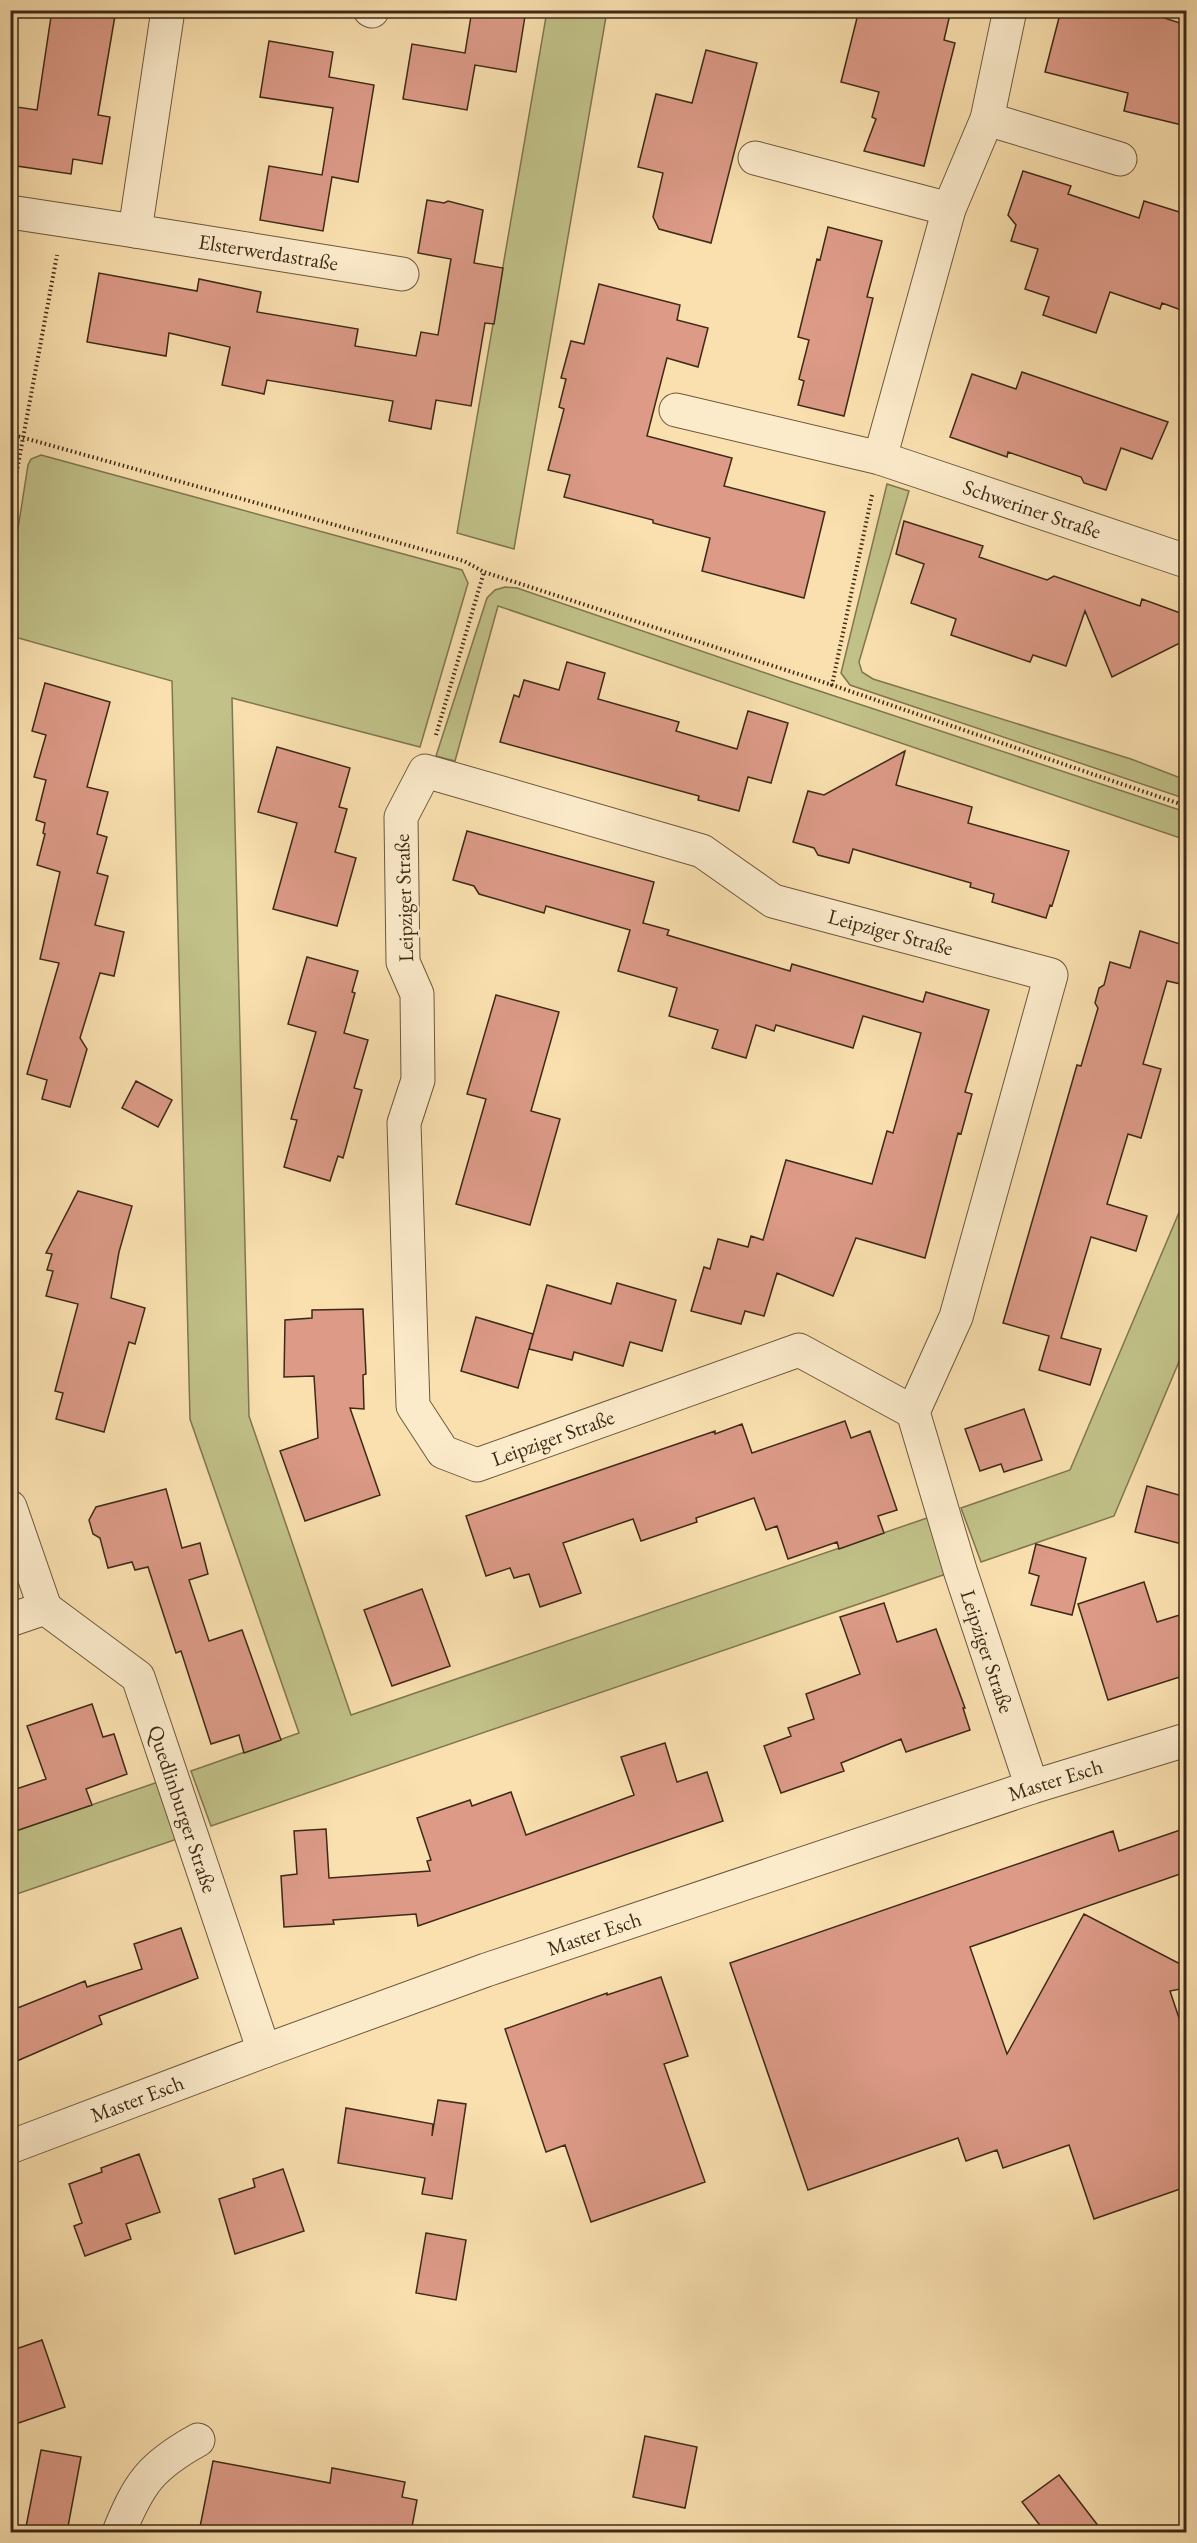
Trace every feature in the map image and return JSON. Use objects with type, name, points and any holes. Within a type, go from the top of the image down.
[{"type":"street","points":[[135,231],[168,10]]},
{"type":"street","points":[[880,458],[949,208],[987,119],[1010,10]]},
{"type":"street","points":[[987,119],[1120,159]]},
{"type":"street","points":[[755,158],[949,208]]},
{"type":"street","name":"Elsterwerdastraße","points":[[10,212],[402,274]]},
{"type":"street","name":"Schweriner Straße","points":[[676,410],[880,458],[1186,561]]},
{"type":"street","name":"Leipziger Straße","points":[[912,1412],[799,1350],[477,1465],[443,1452],[413,1406],[405,1135],[405,1123],[418,1080],[417,994],[402,962],[401,817],[425,771],[702,851],[773,901],[1051,975],[956,1317],[912,1412],[960,1570],[1032,1787]]},
{"type":"street","points":[[10,1507],[45,1608],[10,1620]]},
{"type":"street","name":"Quedlinburger Straße","points":[[45,1608],[138,1677],[264,2051]]},
{"type":"street","name":"Master Esch","points":[[10,2147],[486,1970],[1032,1787],[1186,1740]]},
{"type":"street","points":[[119,2532],[132,2499],[150,2473],[170,2455],[198,2440]]},
{"type":"path","points":[[10,508],[64,220]]},
{"type":"path","points":[[10,434],[24,436],[464,561],[484,572],[832,685],[1186,806]]},
{"type":"path","points":[[832,685],[880,458]]},
{"type":"path","points":[[425,771],[484,572]]},
{"type":"green space","points":[[547,11],[607,11],[514,549],[457,533]]},
{"type":"green space","points":[[41,455],[462,570],[468,583],[420,747],[232,698],[249,1416],[351,1715],[930,1517],[949,1573],[211,1826],[191,1771],[299,1733],[190,1419],[172,681],[11,636],[11,573],[28,465],[31,459]]},
{"type":"green space","points":[[887,484],[909,491],[859,662],[862,672],[873,679],[1131,759],[1186,780],[1186,799],[850,685],[841,673]]},
{"type":"green space","points":[[505,587],[517,588],[789,681],[1186,812],[1186,840],[498,606],[455,761],[436,756],[487,598],[495,590]]},
{"type":"green space","points":[[1186,1196],[1186,1345],[1114,1516],[981,1562],[961,1508],[1070,1470]]},
{"type":"green space","points":[[161,1781],[180,1838],[11,1896],[10,1833]]},
{"type":"building","points":[[52,10],[116,10],[98,115],[110,117],[102,164],[73,159],[71,174],[10,165],[10,106],[37,110]]},
{"type":"building","points":[[472,10],[526,10],[516,72],[475,65],[467,110],[403,99],[412,44],[465,53]]},
{"type":"building","points":[[859,10],[951,10],[944,40],[955,43],[924,166],[864,151],[876,119],[872,117],[879,92],[841,82]]},
{"type":"building","points":[[1061,10],[1140,10],[1186,25],[1186,126],[1124,111],[1128,93],[1045,72]]},
{"type":"building","points":[[269,41],[333,52],[329,77],[374,85],[358,182],[332,177],[323,231],[260,220],[269,166],[322,175],[333,108],[260,97]]},
{"type":"building","points":[[706,50],[757,63],[711,243],[659,229],[653,217],[663,173],[638,167],[656,94],[692,103]]},
{"type":"building","points":[[1023,171],[1071,186],[1068,194],[1139,218],[1144,201],[1186,214],[1186,293],[1181,310],[1162,303],[1160,309],[1110,292],[1096,333],[1043,315],[1049,297],[1025,289],[1038,249],[1011,241],[1016,225],[1008,215]]},
{"type":"building","points":[[427,200],[444,203],[448,201],[483,210],[474,263],[503,268],[494,324],[485,323],[471,406],[436,400],[431,429],[389,421],[393,401],[267,380],[264,394],[222,385],[230,347],[169,333],[166,356],[87,342],[99,273],[197,291],[199,279],[261,292],[257,312],[358,329],[355,346],[416,356],[421,332],[438,335],[451,259],[418,253]]},
{"type":"building","points":[[828,227],[882,241],[867,297],[873,298],[844,416],[798,405],[804,381],[799,379],[809,340],[798,337],[817,259],[820,260]]},
{"type":"building","points":[[599,284],[680,305],[677,320],[708,328],[698,367],[667,358],[647,436],[732,458],[724,486],[825,512],[804,598],[702,571],[710,538],[653,523],[653,520],[564,497],[570,475],[548,470],[564,409],[559,407],[566,379],[561,378],[571,341],[584,344]]},
{"type":"building","points":[[1022,372],[1168,422],[1152,459],[1121,448],[1106,490],[1084,483],[1081,477],[1008,452],[1007,457],[950,437],[972,374],[1016,389]]},
{"type":"building","points":[[904,521],[983,546],[979,557],[1047,580],[1054,576],[1140,606],[1142,599],[1186,615],[1180,643],[1112,677],[1085,611],[1066,666],[1033,655],[1030,662],[951,635],[956,619],[911,603],[924,564],[896,554]]},
{"type":"building","points":[[567,662],[605,673],[598,699],[679,722],[676,731],[737,749],[748,711],[788,723],[771,783],[748,777],[739,811],[698,800],[699,796],[500,742],[514,695],[519,697],[524,680],[559,690]]},
{"type":"building","points":[[45,683],[110,702],[87,787],[108,792],[97,834],[107,837],[97,873],[108,876],[95,925],[124,932],[114,976],[100,973],[80,1038],[87,1049],[70,1107],[42,1099],[47,1080],[27,1074],[59,963],[40,959],[60,872],[37,865],[45,834],[43,833],[45,823],[36,820],[46,780],[34,777],[46,735],[32,731]]},
{"type":"building","points":[[277,747],[350,768],[339,807],[347,809],[335,852],[356,858],[337,926],[273,909],[297,823],[258,812]]},
{"type":"building","points":[[905,751],[896,785],[972,807],[968,823],[1069,851],[1046,918],[992,902],[994,894],[970,887],[971,883],[853,849],[849,863],[818,855],[814,848],[793,842],[808,791],[824,795]]},
{"type":"building","points":[[467,831],[654,882],[643,923],[669,930],[667,935],[790,971],[792,964],[923,1002],[926,992],[989,1010],[965,1092],[972,1094],[961,1134],[958,1133],[925,1258],[856,1238],[833,1296],[777,1273],[764,1316],[745,1311],[741,1324],[691,1311],[704,1267],[710,1269],[718,1239],[748,1247],[751,1236],[763,1240],[786,1160],[872,1184],[887,1131],[893,1133],[921,1033],[863,1016],[853,1048],[776,1025],[774,1031],[756,1025],[746,1058],[712,1048],[718,1030],[669,1016],[677,988],[618,971],[630,930],[546,906],[544,913],[479,894],[474,886],[453,880]]},
{"type":"building","points":[[1140,931],[1186,946],[1186,965],[1181,984],[1167,981],[1143,1064],[1161,1069],[1141,1138],[1128,1134],[1107,1204],[1147,1216],[1136,1251],[1091,1237],[1061,1338],[1101,1349],[1090,1385],[1039,1370],[1049,1336],[1003,1323],[1077,1065],[1081,1066],[1098,1008],[1095,1003],[1099,988],[1104,985],[1110,962],[1130,968]]},
{"type":"building","points":[[307,957],[358,971],[352,992],[355,993],[344,1033],[368,1040],[354,1088],[362,1090],[343,1158],[338,1156],[330,1181],[284,1167],[297,1120],[291,1119],[316,1032],[288,1024]]},
{"type":"building","points":[[496,995],[559,1012],[531,1111],[560,1119],[530,1225],[456,1204],[486,1099],[467,1094]]},
{"type":"building","points":[[136,1081],[172,1100],[158,1127],[122,1108]]},
{"type":"building","points":[[78,1191],[132,1206],[119,1252],[111,1298],[145,1308],[135,1344],[129,1342],[104,1432],[56,1419],[63,1393],[55,1391],[78,1304],[46,1296],[53,1271],[47,1270],[52,1254],[46,1253]]},
{"type":"building","points":[[617,1283],[676,1300],[662,1351],[630,1342],[623,1366],[574,1352],[572,1360],[529,1349],[547,1285],[611,1304]]},
{"type":"building","points":[[363,1309],[366,1374],[363,1375],[364,1409],[350,1408],[380,1495],[305,1521],[280,1451],[318,1438],[314,1376],[284,1377],[285,1320],[312,1318],[312,1310]]},
{"type":"building","points":[[476,1317],[533,1334],[518,1388],[461,1371]]},
{"type":"building","points":[[1024,1409],[1042,1460],[1004,1472],[1001,1464],[980,1471],[965,1429]]},
{"type":"building","points":[[845,1421],[851,1438],[870,1431],[897,1510],[878,1516],[884,1533],[839,1549],[837,1542],[788,1559],[777,1526],[766,1530],[754,1498],[696,1518],[697,1522],[641,1541],[633,1519],[563,1543],[581,1593],[540,1607],[529,1574],[514,1578],[510,1568],[486,1576],[466,1516],[715,1431],[715,1434],[742,1424],[752,1453]]},
{"type":"building","points":[[1147,1486],[1186,1497],[1186,1545],[1135,1532]]},
{"type":"building","points":[[166,1489],[182,1548],[200,1543],[208,1574],[189,1580],[209,1641],[242,1630],[281,1740],[244,1753],[239,1735],[211,1744],[181,1651],[176,1653],[148,1567],[135,1570],[132,1562],[108,1568],[100,1538],[93,1534],[89,1520],[96,1507]]},
{"type":"building","points":[[1036,1544],[1086,1558],[1072,1615],[1031,1605],[1039,1576],[1029,1573]]},
{"type":"building","points":[[1144,1582],[1157,1622],[1186,1613],[1186,1675],[1108,1700],[1078,1604]]},
{"type":"building","points":[[422,1589],[450,1666],[392,1686],[364,1610]]},
{"type":"building","points":[[884,1603],[897,1642],[936,1629],[965,1708],[963,1708],[970,1730],[906,1752],[901,1739],[841,1763],[844,1771],[781,1793],[764,1746],[791,1736],[788,1728],[814,1719],[806,1694],[860,1674],[840,1617]]},
{"type":"building","points":[[92,1704],[103,1737],[114,1734],[127,1774],[86,1789],[92,1805],[10,1833],[10,1791],[46,1779],[27,1726]]},
{"type":"building","points":[[665,1743],[677,1782],[707,1772],[723,1821],[418,1926],[416,1914],[333,1920],[334,1924],[284,1927],[281,1876],[297,1874],[294,1831],[326,1829],[329,1878],[430,1871],[427,1861],[431,1860],[417,1818],[470,1800],[472,1806],[511,1792],[526,1835],[634,1795],[621,1757]]},
{"type":"building","points":[[1186,1828],[1186,1872],[970,1947],[1007,2054],[1084,1914],[1186,1967],[1186,1988],[1170,1991],[1186,2039],[1186,2187],[1094,2219],[1069,2145],[1003,2168],[997,2150],[966,2161],[958,2138],[808,2190],[730,1963],[1113,1831],[1119,1851]]},
{"type":"building","points":[[181,1928],[198,1978],[99,2016],[102,2024],[10,2064],[10,2011],[85,1981],[87,1987],[142,1969],[134,1944]]},
{"type":"building","points":[[661,1977],[688,2056],[664,2064],[705,2182],[591,2222],[565,2145],[546,2152],[505,2029],[607,1993],[607,1995]]},
{"type":"building","points":[[438,2100],[466,2104],[452,2199],[422,2194],[425,2178],[338,2163],[346,2108],[433,2124],[432,2136]]},
{"type":"building","points":[[139,2154],[160,2212],[126,2224],[131,2239],[85,2256],[74,2226],[82,2223],[69,2184],[102,2172],[101,2168]]},
{"type":"building","points":[[283,2169],[304,2231],[235,2254],[219,2199],[255,2187],[253,2179]]},
{"type":"building","points":[[426,2233],[466,2240],[456,2300],[416,2293]]},
{"type":"building","points":[[42,2340],[65,2407],[10,2426],[10,2351]]},
{"type":"building","points":[[645,2436],[697,2447],[685,2508],[633,2497]]},
{"type":"building","points":[[41,2450],[81,2457],[67,2532],[25,2532]]},
{"type":"building","points":[[213,2461],[330,2483],[332,2468],[405,2482],[402,2497],[417,2500],[411,2532],[199,2532]]},
{"type":"building","points":[[1059,2475],[1103,2532],[1045,2532],[1022,2502]]}]
